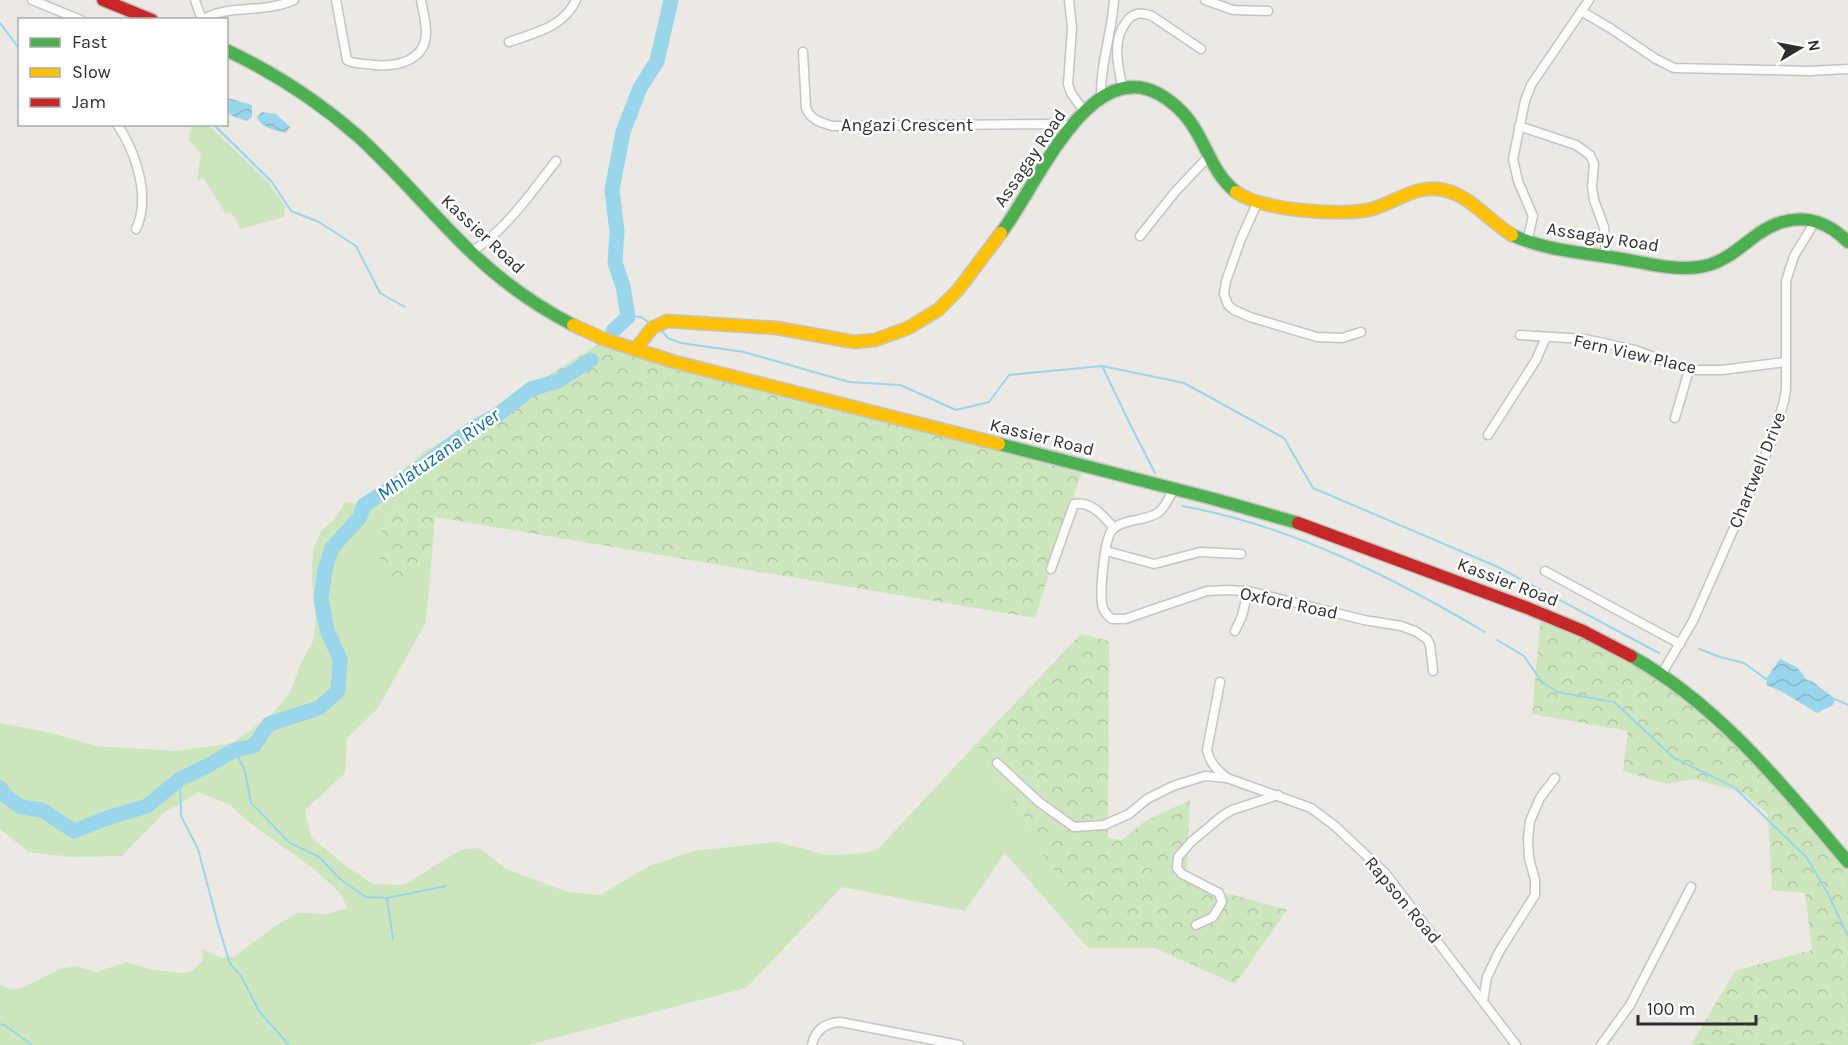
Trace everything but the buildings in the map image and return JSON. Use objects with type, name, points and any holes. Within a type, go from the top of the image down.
[{"type":"main road","points":[[104,0],[147,18]]},
{"type":"main road","name":"Kassier Road","points":[[228,51],[284,78],[337,116],[471,252],[514,288],[540,306],[585,331],[675,362],[1174,488],[1272,515],[1323,531],[1473,587],[1589,635],[1661,675],[1723,724],[1746,746],[1848,862]]},
{"type":"main road","name":"Assagay Road","points":[[635,350],[654,326],[667,321],[791,329],[848,342],[871,341],[901,332],[936,311],[956,293],[1016,214],[1071,126],[1084,111],[1101,98],[1123,89],[1145,89],[1170,102],[1191,121],[1209,156],[1230,187],[1258,201],[1328,212],[1350,213],[1369,210],[1421,190],[1438,189],[1466,200],[1508,232],[1527,242],[1559,250],[1675,266],[1704,267],[1731,256],[1772,226],[1801,219],[1816,220]]},
{"type":"main road","points":[[1816,220],[1830,225],[1848,242]]},
{"type":"street","points":[[32,0],[76,18]]},
{"type":"street","points":[[195,0],[201,18]]},
{"type":"street","points":[[206,18],[215,13],[271,8],[294,0]]},
{"type":"street","points":[[336,0],[347,60],[356,63],[393,66],[411,60],[420,52],[424,44],[426,32],[421,0]]},
{"type":"street","points":[[509,42],[552,26],[566,16],[576,0]]},
{"type":"street","points":[[1069,0],[1072,28],[1068,84],[1071,93],[1084,111]]},
{"type":"street","points":[[1101,98],[1102,69],[1114,0]]},
{"type":"street","points":[[1204,0],[1233,10],[1268,11]]},
{"type":"street","points":[[1527,242],[1533,216],[1518,181],[1514,163],[1519,126],[1529,89],[1590,0]]},
{"type":"street","points":[[1581,11],[1674,68],[1833,71],[1848,69]]},
{"type":"street","points":[[1123,89],[1118,67],[1118,41],[1123,26],[1134,15],[1144,13],[1152,16],[1201,49]]},
{"type":"street","name":"Angazi Crescent","points":[[803,52],[806,108],[815,120],[832,126],[1049,124],[1071,126]]},
{"type":"street","points":[[118,126],[133,154],[140,184],[141,219],[136,229]]},
{"type":"street","points":[[1519,126],[1576,145],[1590,155],[1594,164],[1592,187],[1594,200],[1604,227],[1606,256]]},
{"type":"street","points":[[1140,236],[1175,192],[1209,156]]},
{"type":"street","points":[[471,252],[486,243],[524,203],[556,160]]},
{"type":"street","points":[[1258,201],[1226,281],[1224,294],[1228,305],[1250,317],[1317,337],[1342,338],[1361,332]]},
{"type":"street","name":"Chartwell Drive","points":[[1661,675],[1693,621],[1772,440],[1784,401],[1786,281],[1794,256],[1816,220]]},
{"type":"street","name":"Fern View Place","points":[[1520,335],[1585,339],[1635,350],[1689,370],[1722,370],[1785,362]]},
{"type":"street","points":[[1488,435],[1536,360],[1546,337]]},
{"type":"street","points":[[1675,418],[1689,370]]},
{"type":"street","points":[[1051,570],[1074,504],[1080,503],[1093,507],[1114,528],[1155,514],[1164,507],[1174,488]]},
{"type":"street","name":"Oxford Road","points":[[1114,528],[1108,537],[1102,602],[1108,615],[1115,620],[1131,617],[1207,591],[1248,591],[1364,620],[1407,628],[1421,634],[1426,639],[1432,654],[1433,671]]},
{"type":"street","points":[[1106,551],[1154,564],[1200,552],[1241,554]]},
{"type":"street","points":[[1545,571],[1680,644]]},
{"type":"street","points":[[1235,631],[1242,616],[1248,591]]},
{"type":"street","points":[[1220,682],[1207,750],[1215,769],[1227,778]]},
{"type":"street","name":"Rapson Road","points":[[998,763],[1039,802],[1074,827],[1088,828],[1104,825],[1128,814],[1147,799],[1195,778],[1205,776],[1227,778],[1278,795],[1321,814],[1386,874],[1516,1045]]},
{"type":"street","points":[[1483,1001],[1487,977],[1499,952],[1535,895],[1535,879],[1529,858],[1530,821],[1540,798],[1555,778]]},
{"type":"street","points":[[1196,925],[1213,917],[1222,902],[1219,893],[1182,874],[1178,868],[1178,857],[1191,842],[1222,816],[1240,807],[1278,795]]},
{"type":"street","points":[[1601,1045],[1630,1005],[1691,887]]},
{"type":"street","points":[[812,1045],[816,1034],[827,1023],[847,1022],[959,1045]]},
{"type":"green space","points":[[192,126],[209,126],[268,182],[285,206],[284,217],[241,229],[231,212],[226,214],[203,178],[197,180],[201,154],[188,139]]},
{"type":"green space","points":[[605,340],[1084,465],[1035,618],[435,517],[433,543],[421,557],[411,581],[398,590],[384,585],[380,563],[381,532],[403,489],[430,449]]},
{"type":"green space","points":[[427,449],[430,449],[403,489],[381,531],[411,581],[421,557],[433,543],[426,622],[378,708],[347,738],[345,773],[305,810],[311,837],[342,863],[373,884],[404,885],[460,850],[480,848],[506,869],[568,892],[600,895],[647,867],[693,851],[777,842],[827,855],[856,854],[877,850],[977,743],[1002,787],[1023,814],[1043,855],[1072,895],[1088,948],[1005,853],[965,911],[842,887],[746,988],[528,1045],[0,1045],[0,984],[11,990],[24,987],[60,969],[76,966],[96,972],[127,962],[149,969],[181,973],[192,971],[203,961],[202,949],[222,958],[234,957],[275,926],[298,913],[326,914],[348,908],[339,892],[314,869],[250,823],[230,805],[199,792],[164,813],[122,856],[71,857],[28,852],[0,829],[0,723],[52,733],[95,746],[177,751],[233,743],[272,714],[290,693],[300,665],[313,641],[316,621],[312,580],[313,549],[321,531],[334,520],[345,502],[364,505]]},
{"type":"green space","points":[[1541,614],[1573,627],[1685,693],[1848,862],[1848,1045],[1691,1045],[1735,971],[1812,950],[1805,893],[1772,890],[1768,814],[1743,793],[1694,779],[1667,784],[1623,771],[1628,731],[1532,714]]},
{"type":"green space","points":[[1081,634],[1109,641],[1108,838],[1122,840],[1145,821],[1190,800],[1186,882],[1287,910],[1235,984],[1155,948],[1088,948],[1072,895],[1043,855],[1023,814],[1002,787],[977,743]]},
{"type":"water","points":[[228,98],[252,105],[252,117],[247,121],[234,117],[228,112]]},
{"type":"water","points":[[262,112],[276,114],[290,127],[286,133],[262,124],[257,117]]},
{"type":"water","points":[[1780,659],[1796,667],[1805,679],[1813,682],[1835,699],[1833,705],[1817,713],[1767,685],[1766,679]]},
{"type":"waterway","name":"Mhlatuzana River","points":[[613,331],[628,317],[623,286],[615,263],[617,232],[612,190],[623,132],[640,88],[657,61],[671,0]]},
{"type":"waterway","points":[[0,23],[18,47]]},
{"type":"waterway","points":[[215,126],[272,182],[291,211],[319,222],[356,246],[380,293],[405,307]]},
{"type":"waterway","points":[[628,316],[641,317],[648,322]]},
{"type":"waterway","points":[[661,330],[668,338],[681,343],[744,352],[849,382],[900,385],[956,410],[989,402],[1009,375],[1102,366],[1184,383],[1284,438],[1313,488],[1498,567],[1659,653]]},
{"type":"waterway","name":"Mhlatuzana River","points":[[0,788],[6,796],[21,807],[42,810],[74,831],[147,806],[180,779],[235,750],[254,746],[269,724],[319,708],[338,691],[340,659],[327,630],[321,599],[325,569],[332,548],[360,517],[364,505],[409,476],[473,428],[496,416],[531,389],[558,381],[591,360]]},
{"type":"waterway","points":[[1102,366],[1155,473]]},
{"type":"waterway","name":"Mhlatuzana River","points":[[512,395],[517,401]]},
{"type":"waterway","points":[[1182,506],[1261,526],[1339,556],[1413,592],[1485,632]]},
{"type":"waterway","points":[[1497,640],[1524,656],[1542,682],[1557,692],[1614,702],[1674,758],[1734,787],[1807,858],[1828,894],[1848,936]]},
{"type":"waterway","points":[[1699,649],[1744,663],[1766,679]]},
{"type":"waterway","points":[[1835,699],[1848,705]]},
{"type":"waterway","points":[[235,750],[245,771],[251,803],[290,843],[319,857],[340,879],[366,897],[387,898],[446,886]]},
{"type":"waterway","points":[[180,779],[181,816],[198,849],[230,964],[241,976],[259,1011],[289,1045]]},
{"type":"waterway","points":[[387,898],[393,939]]},
{"type":"waterway","points":[[0,1024],[32,1045]]},
{"type":"traffic: fast","points":[[228,51],[262,68],[328,111],[359,137],[482,262],[532,301],[573,325]]},
{"type":"traffic: fast","points":[[1001,233],[1054,150],[1075,122],[1099,100],[1125,88],[1153,91],[1183,113],[1191,122],[1220,174],[1236,192]]},
{"type":"traffic: fast","points":[[1512,235],[1535,244],[1559,249],[1676,268],[1699,267],[1716,263],[1770,227],[1793,220],[1805,220],[1827,226],[1848,242]]},
{"type":"traffic: fast","points":[[999,444],[1298,523]]},
{"type":"traffic: fast","points":[[1631,656],[1693,698],[1721,723],[1774,777],[1848,862]]},
{"type":"traffic: slow","points":[[1236,192],[1248,198],[1282,207],[1342,212],[1372,209],[1412,192],[1438,189],[1459,195],[1512,235]]},
{"type":"traffic: slow","points":[[635,350],[652,328],[667,321],[777,328],[854,342],[875,340],[908,328],[938,310],[958,290],[1001,233]]},
{"type":"traffic: slow","points":[[573,325],[606,340],[675,362],[999,444]]},
{"type":"traffic: jam","points":[[103,0],[147,18]]},
{"type":"traffic: jam","points":[[1298,523],[1525,607],[1583,631],[1631,656]]}]
